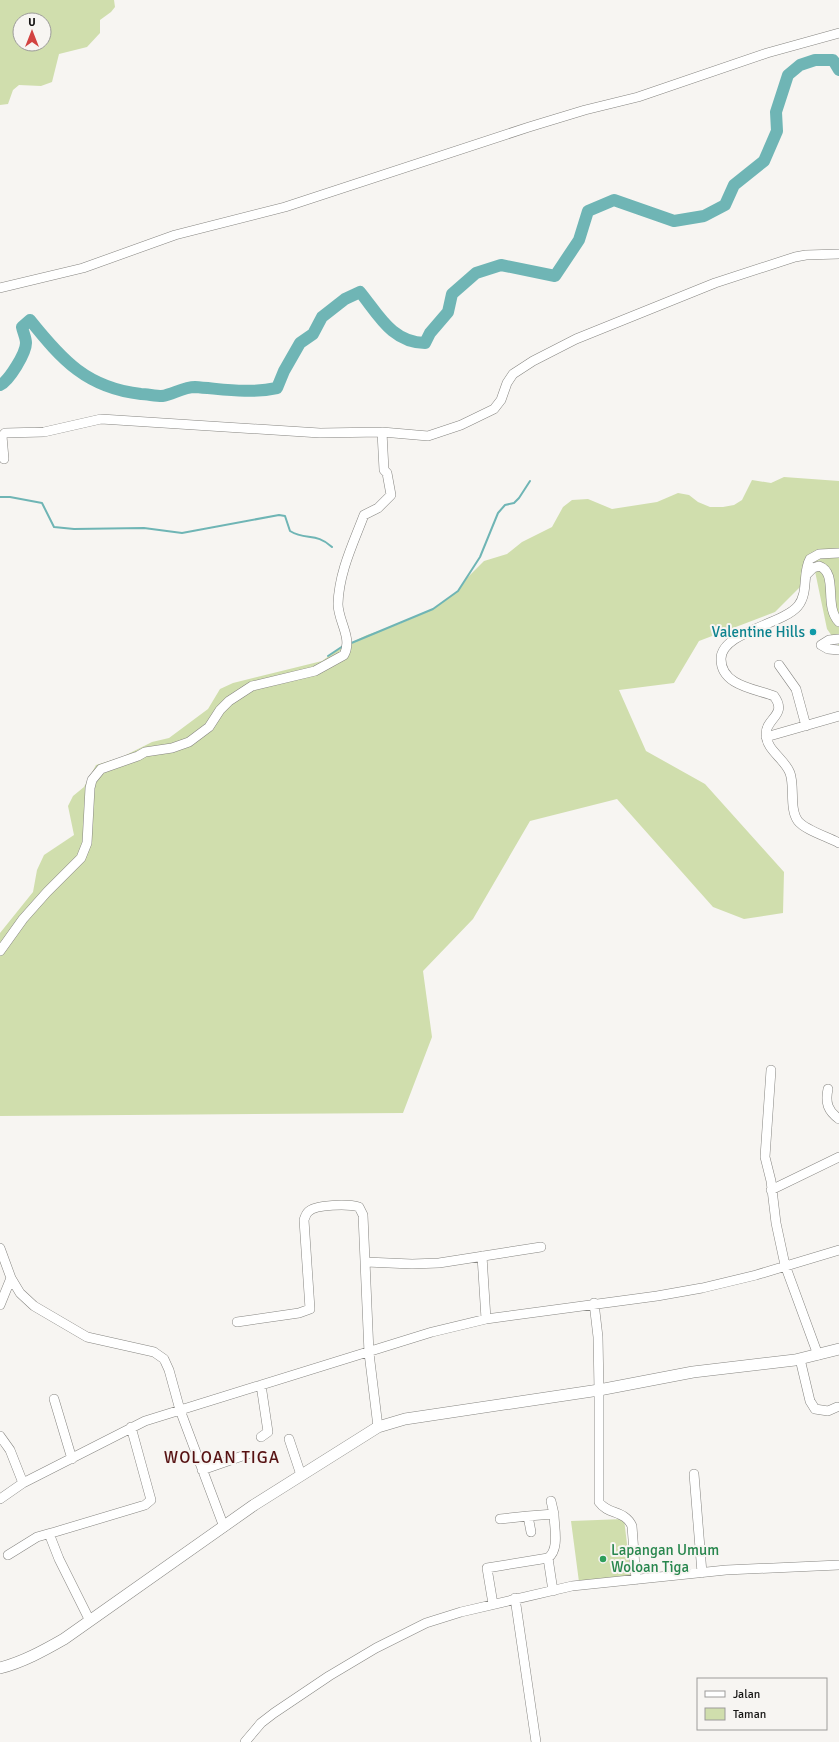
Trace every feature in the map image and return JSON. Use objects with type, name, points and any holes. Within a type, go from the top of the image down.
[{"type":"main road","points":[[0,1668],[16,1664],[42,1652],[90,1621],[254,1505],[378,1427],[404,1419],[599,1390],[693,1372],[800,1358],[839,1349]]},
{"type":"street","points":[[0,288],[70,272],[175,235],[285,207],[528,127],[585,110],[638,97],[767,53],[839,33]]},
{"type":"street","points":[[4,459],[2,436],[5,433],[44,432],[101,419],[320,433],[382,432],[428,436],[461,425],[494,409],[501,400],[507,383],[513,374],[533,361],[576,339],[715,283],[795,257],[806,255],[839,254]]},
{"type":"street","points":[[0,951],[23,919],[46,892],[81,858],[87,843],[90,788],[92,780],[98,771],[145,752],[172,748],[190,742],[209,727],[220,710],[229,701],[252,686],[315,671],[344,655],[347,639],[340,620],[338,606],[340,577],[364,515],[378,508],[391,495],[387,473],[384,470],[382,432]]},
{"type":"street","points":[[839,553],[819,554],[810,559],[803,596],[798,606],[793,611],[728,643],[722,653],[722,664],[724,671],[734,683],[774,696],[778,701],[778,711],[769,725],[766,737],[770,745],[789,770],[794,810],[799,821],[803,826],[839,843]]},
{"type":"street","points":[[806,575],[813,568],[819,566],[826,568],[837,578],[838,584],[834,612],[835,618],[839,622]]},
{"type":"street","points":[[839,639],[829,640],[821,645],[828,649],[839,650]]},
{"type":"street","points":[[778,665],[796,689],[806,726]]},
{"type":"street","points":[[766,737],[839,716]]},
{"type":"street","points":[[771,1070],[765,1157],[785,1265],[818,1355]]},
{"type":"street","points":[[828,1089],[827,1103],[832,1114],[839,1119]]},
{"type":"street","points":[[771,1190],[839,1157]]},
{"type":"street","points":[[237,1322],[299,1313],[310,1309],[304,1220],[306,1213],[311,1209],[343,1204],[359,1207],[363,1215],[369,1353],[378,1427]]},
{"type":"street","points":[[366,1262],[412,1264],[439,1263],[541,1247]]},
{"type":"street","points":[[0,1248],[11,1278],[26,1300],[87,1337],[158,1354],[164,1359],[169,1370],[180,1410],[224,1527]]},
{"type":"street","points":[[0,1499],[23,1483],[72,1459],[131,1427],[161,1415],[369,1353],[432,1332],[486,1319],[594,1303],[657,1296],[702,1288],[756,1275],[785,1265],[839,1250]]},
{"type":"street","points":[[482,1256],[486,1319]]},
{"type":"street","points":[[0,1305],[11,1278]]},
{"type":"street","points":[[594,1303],[598,1337],[599,1502],[604,1508],[620,1513],[629,1520],[632,1526],[636,1580]]},
{"type":"street","points":[[800,1358],[810,1401],[816,1409],[828,1411],[837,1407]]},
{"type":"street","points":[[260,1437],[268,1432],[261,1385]]},
{"type":"street","points":[[54,1399],[72,1459]]},
{"type":"street","points":[[8,1555],[38,1537],[144,1505],[151,1500],[131,1427]]},
{"type":"street","points":[[0,1436],[10,1450],[23,1483]]},
{"type":"street","points":[[289,1439],[301,1475]]},
{"type":"street","points":[[202,1470],[248,1454]]},
{"type":"street","points":[[694,1474],[702,1573]]},
{"type":"street","points":[[493,1604],[487,1568],[548,1558],[553,1554],[555,1548],[554,1514],[551,1501]]},
{"type":"street","points":[[500,1520],[554,1514]]},
{"type":"street","points":[[528,1516],[531,1532]]},
{"type":"street","points":[[51,1533],[51,1540],[59,1559],[90,1621]]},
{"type":"street","points":[[548,1558],[553,1590]]},
{"type":"street","points":[[245,1742],[261,1723],[335,1672],[376,1648],[426,1623],[515,1598],[572,1586],[702,1573],[839,1565]]},
{"type":"street","points":[[515,1598],[536,1742]]},
{"type":"green space","points":[[0,0],[114,0],[115,7],[100,20],[100,33],[87,47],[59,54],[52,82],[41,86],[19,85],[13,90],[8,104],[0,105]]},
{"type":"green space","points":[[784,477],[839,481],[839,646],[827,629],[811,552],[804,583],[775,612],[699,641],[674,683],[619,690],[646,751],[705,784],[784,872],[783,913],[744,919],[713,907],[617,799],[530,821],[473,919],[423,971],[432,1037],[403,1113],[0,1116],[0,933],[33,892],[37,870],[44,855],[74,835],[68,806],[73,796],[84,787],[96,765],[122,757],[152,742],[169,738],[208,709],[220,689],[233,683],[322,661],[340,648],[367,635],[399,624],[433,609],[458,591],[467,578],[484,561],[507,554],[522,542],[552,527],[563,507],[572,500],[588,499],[612,509],[657,502],[678,493],[689,495],[698,502],[710,507],[723,507],[734,505],[742,500],[752,480],[771,483]]},
{"type":"green space","name":"Lapangan Umum Woloan Tiga","points":[[624,1519],[631,1577],[579,1582],[571,1521]]},
{"type":"waterway","points":[[0,385],[8,378],[20,360],[26,343],[22,327],[30,320],[53,348],[77,370],[105,386],[122,391],[159,396],[195,387],[246,391],[277,388],[284,371],[300,343],[313,334],[322,317],[345,299],[360,292],[380,318],[395,333],[413,342],[425,343],[430,333],[448,312],[452,294],[476,273],[501,265],[555,276],[579,240],[588,211],[614,200],[674,221],[704,216],[725,205],[734,185],[764,161],[777,131],[776,112],[788,75],[800,65],[815,60],[833,60],[839,70]]},
{"type":"waterway","points":[[349,644],[433,609],[458,591],[480,557],[498,513],[505,505],[514,503],[530,481]]},
{"type":"waterway","points":[[0,497],[10,497],[42,503],[54,527],[74,529],[144,528],[182,533],[279,515],[285,516],[290,531],[301,536],[316,538],[326,542],[332,547]]},
{"type":"waterway","points":[[328,656],[343,646]]},
{"type":"place","name":"Valentine Hills","points":[[813,632]]},
{"type":"place","name":"Lapangan Umum Woloan Tiga","points":[[603,1559]]},
{"type":"district","name":"WOLOAN TIGA","points":[[222,1457]]}]
